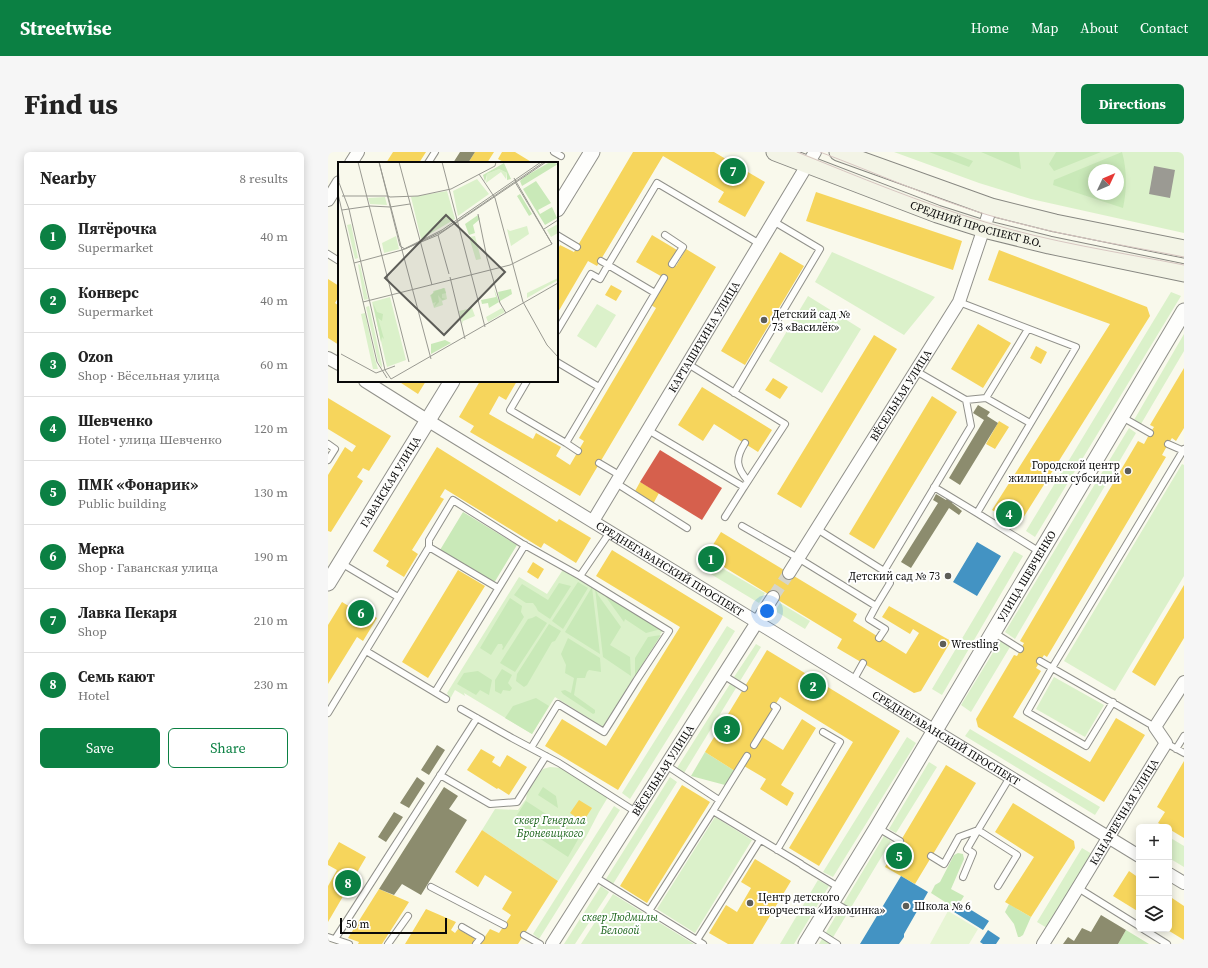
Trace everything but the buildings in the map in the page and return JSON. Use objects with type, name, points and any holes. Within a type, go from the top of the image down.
[{"type":"main road","name":"СРЕДНИЙ ПРОСПЕКТ В.О.","points":[[775,152],[811,158],[937,214],[984,229],[1050,245],[1184,273]]},
{"type":"main road","name":"СРЕДНИЙ ПРОСПЕКТ В.О.","points":[[838,152],[991,206],[1055,223],[1184,249]]},
{"type":"street","points":[[352,162],[358,152]]},
{"type":"street","points":[[558,207],[592,152]]},
{"type":"street","name":"КАРТАШИХИНА УЛИЦА","points":[[593,521],[811,158]]},
{"type":"street","points":[[328,200],[338,184]]},
{"type":"street","name":"ВЁСЕЛЬНАЯ УЛИЦА","points":[[789,573],[959,302],[991,206]]},
{"type":"street","name":"УЛИЦА ШЕВЧЕНКО","points":[[806,944],[877,828],[1183,314]]},
{"type":"street","points":[[328,358],[338,363]]},
{"type":"street","name":"СРЕДНЕГАВАНСКИЙ ПРОСПЕКТ","points":[[367,382],[1136,854]]},
{"type":"street","name":"ГАВАНСКАЯ УЛИЦА","points":[[328,583],[451,382]]},
{"type":"street","name":"ВЁСЕЛЬНАЯ УЛИЦА","points":[[552,944],[773,597]]},
{"type":"street","points":[[1171,746],[1155,727],[1184,682]]},
{"type":"street","name":"КАНАРЕЕЧНАЯ УЛИЦА","points":[[1042,944],[1078,888],[1121,815],[1171,746]]},
{"type":"street","points":[[1172,876],[1184,884]]},
{"type":"lane","points":[[429,162],[435,152]]},
{"type":"lane","points":[[554,152],[561,156]]},
{"type":"lane","points":[[558,329],[590,274],[600,279],[657,183],[760,244]]},
{"type":"lane","points":[[734,393],[820,250],[773,221]]},
{"type":"lane","points":[[665,235],[683,247],[672,264]]},
{"type":"lane","points":[[558,236],[577,247]]},
{"type":"lane","points":[[328,254],[338,259]]},
{"type":"lane","points":[[600,261],[655,293]]},
{"type":"lane","points":[[566,443],[664,278]]},
{"type":"lane","points":[[959,302],[1076,347],[977,513]]},
{"type":"lane","points":[[986,398],[1028,329]]},
{"type":"lane","points":[[558,363],[599,387]]},
{"type":"lane","points":[[688,364],[785,424],[725,517]]},
{"type":"lane","points":[[916,371],[966,400],[986,398],[1030,423]]},
{"type":"lane","points":[[526,382],[510,410],[578,451]]},
{"type":"lane","points":[[884,571],[971,426],[966,400]]},
{"type":"lane","points":[[1121,416],[1150,433]]},
{"type":"lane","points":[[648,430],[744,487]]},
{"type":"lane","points":[[328,444],[335,449],[328,460]]},
{"type":"lane","points":[[745,444],[739,452],[737,463],[741,473],[748,481]]},
{"type":"lane","points":[[1112,702],[1086,746],[1027,712],[1184,450],[1168,444]]},
{"type":"lane","points":[[599,463],[618,479],[687,528]]},
{"type":"lane","points":[[934,487],[1040,552]]},
{"type":"lane","points":[[328,713],[429,546],[429,540],[453,500],[669,631],[604,732],[558,704],[531,748]]},
{"type":"lane","points":[[742,526],[798,558],[876,606]]},
{"type":"lane","points":[[817,529],[884,571],[890,583],[869,619],[885,629],[879,638]]},
{"type":"lane","points":[[580,576],[610,532]]},
{"type":"lane","points":[[435,692],[525,545]]},
{"type":"lane","points":[[429,546],[498,588]]},
{"type":"lane","points":[[341,562],[398,597]]},
{"type":"lane","points":[[993,632],[1020,649]]},
{"type":"lane","points":[[366,651],[446,699]]},
{"type":"lane","points":[[1040,661],[1155,727]]},
{"type":"lane","points":[[853,681],[863,663]]},
{"type":"lane","points":[[723,675],[744,688]]},
{"type":"lane","points":[[754,745],[776,708],[774,706]]},
{"type":"lane","points":[[462,709],[546,756],[636,812]]},
{"type":"lane","points":[[335,939],[477,718]]},
{"type":"lane","points":[[777,850],[840,742],[823,732]]},
{"type":"lane","points":[[1184,736],[1171,746],[1184,753]]},
{"type":"lane","points":[[440,775],[490,804],[518,802],[546,756]]},
{"type":"lane","points":[[649,911],[747,756]]},
{"type":"lane","points":[[666,765],[719,800]]},
{"type":"lane","points":[[967,849],[1010,777]]},
{"type":"lane","points":[[713,811],[840,888]]},
{"type":"lane","points":[[877,828],[900,841]]},
{"type":"lane","points":[[931,856],[937,863],[944,864],[959,837],[978,830]]},
{"type":"lane","points":[[978,830],[1017,855],[998,886]]},
{"type":"lane","points":[[595,877],[700,942],[760,840]]},
{"type":"lane","points":[[956,843],[974,854],[963,877]]},
{"type":"lane","points":[[431,887],[504,925]]},
{"type":"lane","points":[[1078,888],[1136,924]]},
{"type":"lane","points":[[832,901],[852,913]]},
{"type":"lane","points":[[388,944],[408,916]]},
{"type":"lane","points":[[462,927],[481,938],[476,944]]},
{"type":"lane","points":[[815,930],[837,944]]},
{"type":"lane","points":[[1148,932],[1167,944]]},
{"type":"lane","points":[[524,935],[540,944]]},
{"type":"lane","points":[[328,937],[349,944]]},
{"type":"green space","points":[[894,152],[1184,152],[1184,233],[1031,199],[979,183]]},
{"type":"green space","points":[[929,152],[950,152],[973,161],[969,167]]},
{"type":"green space","points":[[981,152],[1019,152],[1021,169]]},
{"type":"green space","points":[[1056,152],[1101,152],[1054,171],[1049,164]]},
{"type":"green space","points":[[1122,152],[1125,165],[1126,180],[1125,194],[1123,208],[1099,200],[1124,200],[1124,164],[1093,164]]},
{"type":"green space","points":[[1088,166],[1088,196],[1053,185],[1054,180]]},
{"type":"green space","points":[[832,252],[935,297],[904,335],[815,282]]},
{"type":"green space","points":[[1171,292],[1181,296],[1035,537],[1026,531]]},
{"type":"green space","points":[[808,296],[861,329],[822,393],[769,361]]},
{"type":"green space","points":[[597,304],[616,315],[596,348],[577,336]]},
{"type":"green space","points":[[1184,334],[1184,351],[1141,424],[1134,420]]},
{"type":"green space","points":[[1129,428],[1136,433],[1015,639],[1005,632]]},
{"type":"green space","points":[[1182,464],[1184,465],[1184,576],[1115,691],[1064,661]]},
{"type":"green space","points":[[463,512],[517,545],[494,583],[440,550]]},
{"type":"green space","points":[[1014,551],[1023,556],[942,695],[932,689]]},
{"type":"green space","points":[[715,564],[765,593],[759,603],[709,573]]},
{"type":"green space","points":[[564,568],[663,630],[603,727],[555,697],[532,734],[464,693],[465,696],[455,690],[450,699],[447,693],[519,577],[547,594]]},
{"type":"green space","points":[[578,582],[588,588],[563,629],[552,621]]},
{"type":"green space","points":[[559,583],[571,586],[550,619],[538,611],[533,603],[526,603],[514,595],[522,584],[548,600]]},
{"type":"green space","points":[[592,587],[600,654],[565,632]]},
{"type":"green space","points":[[595,588],[598,595],[621,627],[610,645],[630,657],[631,676],[603,657]]},
{"type":"green space","points":[[603,593],[661,629],[646,633],[625,619],[624,622]]},
{"type":"green space","points":[[510,598],[522,606],[521,612],[524,617],[503,650],[502,644],[498,644],[491,655],[480,648]]},
{"type":"green space","points":[[780,603],[810,621],[805,629],[775,611]]},
{"type":"green space","points":[[536,616],[547,623],[515,672],[500,663],[528,619]]},
{"type":"green space","points":[[549,624],[561,631],[555,641],[552,642],[527,685],[524,687],[516,681],[517,674]]},
{"type":"green space","points":[[727,626],[735,631],[630,799],[622,793]]},
{"type":"green space","points":[[661,635],[635,676],[635,658],[648,637]]},
{"type":"green space","points":[[568,638],[600,658],[601,672],[589,670],[585,678],[577,678],[574,695],[595,710],[595,713],[593,714],[563,694],[561,691],[565,690],[571,693],[574,678],[565,673],[566,665],[561,654]]},
{"type":"green space","points":[[1000,641],[1010,647],[971,712],[961,705]]},
{"type":"green space","points":[[756,644],[761,647],[740,681],[734,677]]},
{"type":"green space","points":[[502,669],[512,675],[508,683],[512,688],[510,691],[503,690],[501,694],[495,691],[495,680]]},
{"type":"green space","points":[[478,671],[492,680],[489,695],[480,690],[476,695],[457,684],[464,673]]},
{"type":"green space","points":[[1054,677],[1104,705],[1085,737],[1036,709]]},
{"type":"green space","points":[[730,684],[736,688],[684,773],[677,768]]},
{"type":"green space","points":[[536,698],[549,706],[532,734],[505,718],[513,706]]},
{"type":"green space","points":[[970,729],[1100,807],[1095,815],[965,736]]},
{"type":"green space","points":[[907,737],[916,743],[833,877],[823,872]]},
{"type":"green space","points":[[705,752],[735,771],[725,785],[691,776]]},
{"type":"green space","points":[[929,762],[937,767],[896,833],[889,829]]},
{"type":"green space","name":"сквер Генерала Броневицкого","points":[[550,767],[562,768],[608,797],[586,837],[558,881],[482,830],[495,809],[518,810],[526,799],[527,793],[540,773],[543,769]]},
{"type":"green space","points":[[670,777],[677,782],[613,884],[606,879]]},
{"type":"green space","points":[[543,787],[556,796],[558,808],[538,795]]},
{"type":"green space","points":[[526,801],[580,836],[568,857],[513,821]]},
{"type":"green space","points":[[614,806],[620,810],[539,939],[533,934]]},
{"type":"green space","points":[[715,817],[752,840],[695,933],[657,909]]},
{"type":"green space","points":[[884,836],[891,841],[829,944],[819,944]]},
{"type":"green space","points":[[1172,839],[1184,846],[1184,867],[1172,860]]},
{"type":"green space","points":[[1082,848],[1092,854],[1047,928],[1037,922]]},
{"type":"green space","points":[[958,853],[963,854],[964,859],[951,889],[964,896],[956,909],[931,893],[935,885],[940,882],[954,855]]},
{"type":"green space","points":[[818,880],[829,886],[794,944],[780,944]]},
{"type":"green space","points":[[601,886],[609,892],[575,944],[564,944]]},
{"type":"green space","name":"сквер Людмилы Беловой","points":[[613,894],[694,944],[581,944]]},
{"type":"green space","points":[[1009,904],[1031,917],[1023,935],[1020,937],[1018,937],[1014,924],[1005,912]]},
{"type":"green space","points":[[948,911],[978,929],[969,944],[930,944]]},
{"type":"green space","points":[[1126,930],[1149,944],[1118,944]]},
{"type":"tunnel","points":[[773,597],[789,573]]},
{"type":"tram line","points":[[797,152],[961,215],[1009,229],[1059,241],[1184,265]]},
{"type":"tram line","points":[[820,152],[925,193],[1012,222],[1184,257]]},
{"type":"place","name":"Лавка Пекаря","points":[[733,171]]},
{"type":"place","name":"Детский сад № 73 «Василёк»","points":[[764,320]]},
{"type":"place","name":"Городской центр жилищных субсидий","points":[[1128,471]]},
{"type":"place","name":"Шевченко","points":[[1009,514]]},
{"type":"place","name":"Пятёрочка","points":[[711,559]]},
{"type":"place","name":"Детский сад № 73","points":[[948,576]]},
{"type":"place","name":"Мерка","points":[[361,613]]},
{"type":"place","name":"Wrestling","points":[[943,644]]},
{"type":"place","name":"Конверс","points":[[813,686]]},
{"type":"place","name":"Ozon","points":[[727,729]]},
{"type":"place","name":"ПМК «Фонарик»","points":[[899,856]]},
{"type":"place","name":"Семь кают","points":[[348,883]]},
{"type":"place","name":"Центр детского творчества «Изюминка»","points":[[750,903]]},
{"type":"place","name":"Школа № 6","points":[[906,906]]}]
